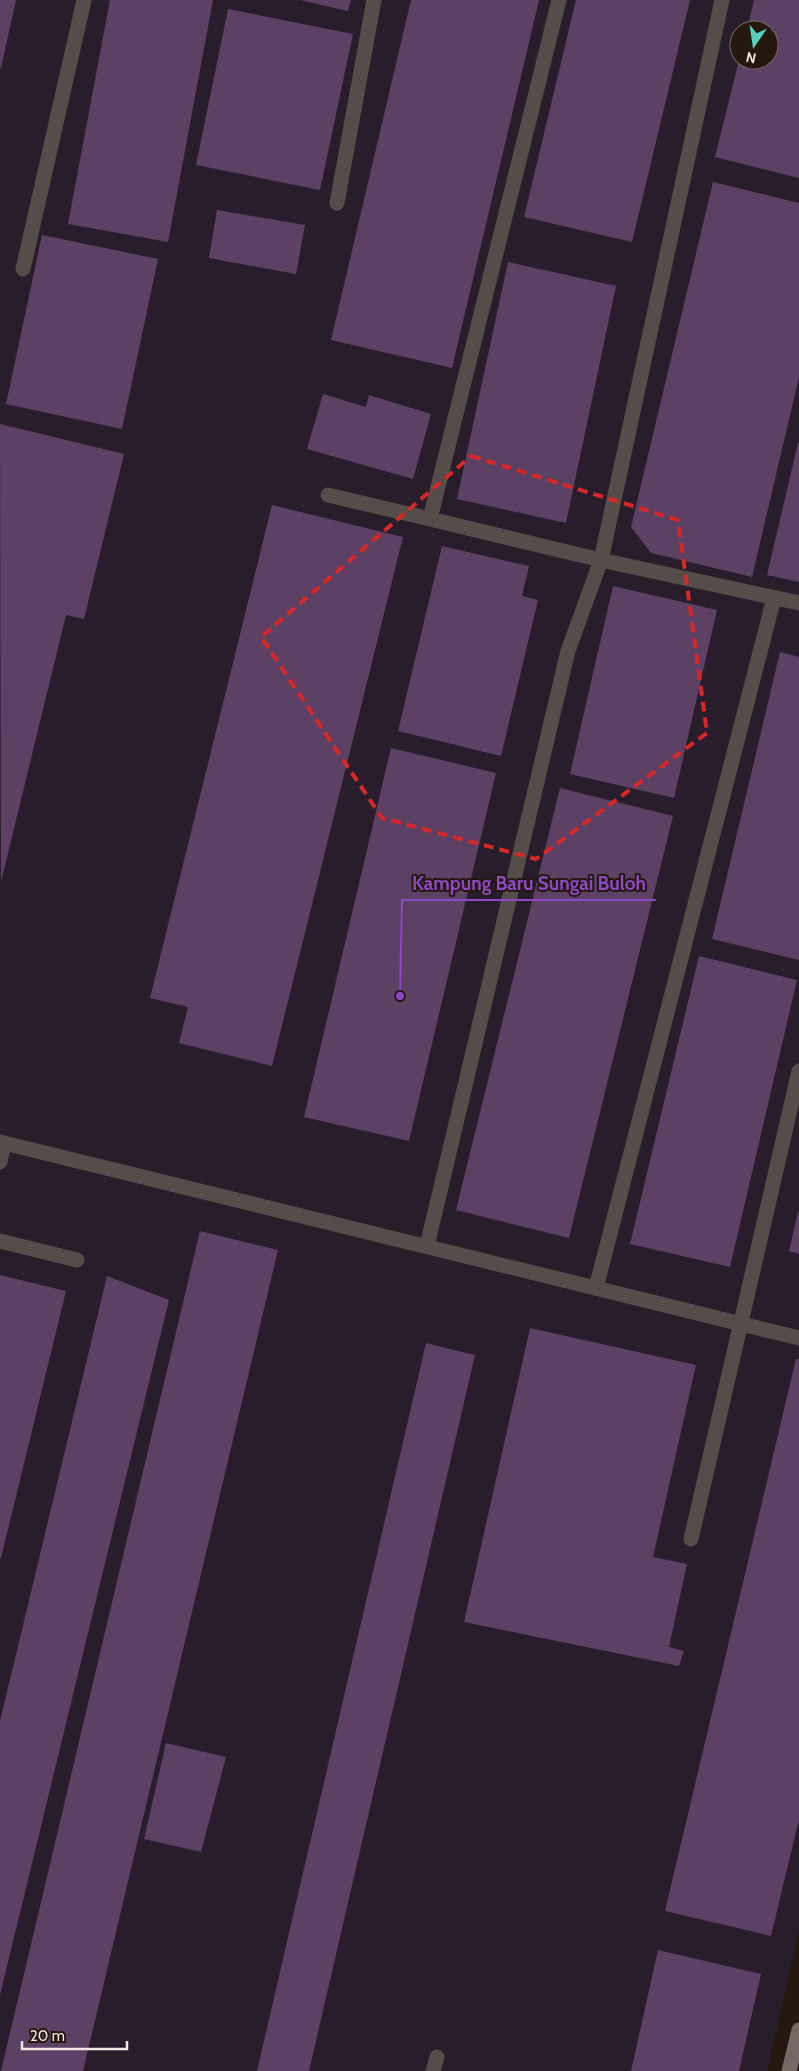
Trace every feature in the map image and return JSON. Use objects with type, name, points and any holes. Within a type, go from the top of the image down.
[{"type":"street","points":[[23,269],[84,0]]},
{"type":"street","points":[[337,203],[374,0]]},
{"type":"street","points":[[430,519],[559,0]]},
{"type":"street","points":[[427,1246],[568,652],[600,560],[722,0]]},
{"type":"street","points":[[328,495],[600,560],[799,603]]},
{"type":"street","points":[[596,1288],[774,598]]},
{"type":"street","points":[[691,1539],[799,1071]]},
{"type":"street","points":[[0,1162],[2,1143],[799,1338]]},
{"type":"street","points":[[0,1241],[78,1260]]},
{"type":"street","points":[[790,2071],[799,2030]]},
{"type":"highlighted area","points":[[471,456],[678,520],[707,733],[536,859],[382,818],[261,637]]},
{"type":"shaded area","points":[[0,0],[799,0],[799,1931],[767,2071],[0,2071]]},
{"type":"building","points":[[0,0],[16,0],[1,68],[0,68]]},
{"type":"building","points":[[110,0],[213,0],[168,242],[68,224]]},
{"type":"building","points":[[300,0],[351,0],[348,11]]},
{"type":"building","points":[[411,0],[539,0],[452,368],[331,340]]},
{"type":"building","points":[[576,0],[690,0],[632,242],[524,217]]},
{"type":"building","points":[[754,0],[799,0],[799,178],[715,157],[737,70],[779,70],[779,20],[749,20]]},
{"type":"building","points":[[228,9],[353,34],[320,190],[196,165]]},
{"type":"building","points":[[713,182],[799,203],[799,377],[752,577],[651,553],[631,527]]},
{"type":"building","points":[[217,210],[305,225],[296,274],[209,258]]},
{"type":"building","points":[[42,235],[158,259],[122,429],[6,404]]},
{"type":"building","points":[[508,262],[616,286],[566,523],[457,499]]},
{"type":"building","points":[[323,394],[366,407],[369,395],[431,414],[413,479],[307,449]]},
{"type":"building","points":[[0,424],[124,454],[84,619],[66,615],[1,882]]},
{"type":"building","points":[[799,443],[799,582],[767,575]]},
{"type":"building","points":[[272,505],[403,537],[272,1066],[179,1043],[188,1007],[150,998]]},
{"type":"building","points":[[442,546],[529,566],[522,596],[538,600],[501,756],[398,731]]},
{"type":"building","points":[[613,586],[717,610],[674,798],[570,774]]},
{"type":"building","points":[[780,652],[799,657],[799,960],[712,939]]},
{"type":"building","points":[[391,748],[496,773],[409,1141],[304,1117]]},
{"type":"building","points":[[560,788],[673,816],[569,1238],[456,1210]]},
{"type":"building","points":[[699,956],[797,980],[730,1267],[630,1244]]},
{"type":"building","points":[[799,1212],[799,1254],[789,1251]]},
{"type":"building","points":[[200,1231],[278,1250],[83,2071],[1,2071]]},
{"type":"building","points":[[0,1275],[66,1291],[1,1558],[0,1558]]},
{"type":"building","points":[[107,1276],[169,1300],[0,1995],[0,1721]]},
{"type":"building","points":[[530,1328],[696,1365],[653,1557],[687,1564],[669,1647],[684,1651],[679,1666],[464,1622]]},
{"type":"building","points":[[426,1343],[475,1355],[309,2071],[257,2071]]},
{"type":"building","points":[[796,1359],[799,1359],[799,1819],[771,1936],[665,1911]]},
{"type":"building","points":[[166,1743],[226,1757],[201,1852],[144,1839]]},
{"type":"building","points":[[658,1950],[761,1974],[739,2071],[631,2071]]},
{"type":"place","name":"Kampung Baru Sungai Buloh","points":[[400,996]]}]
